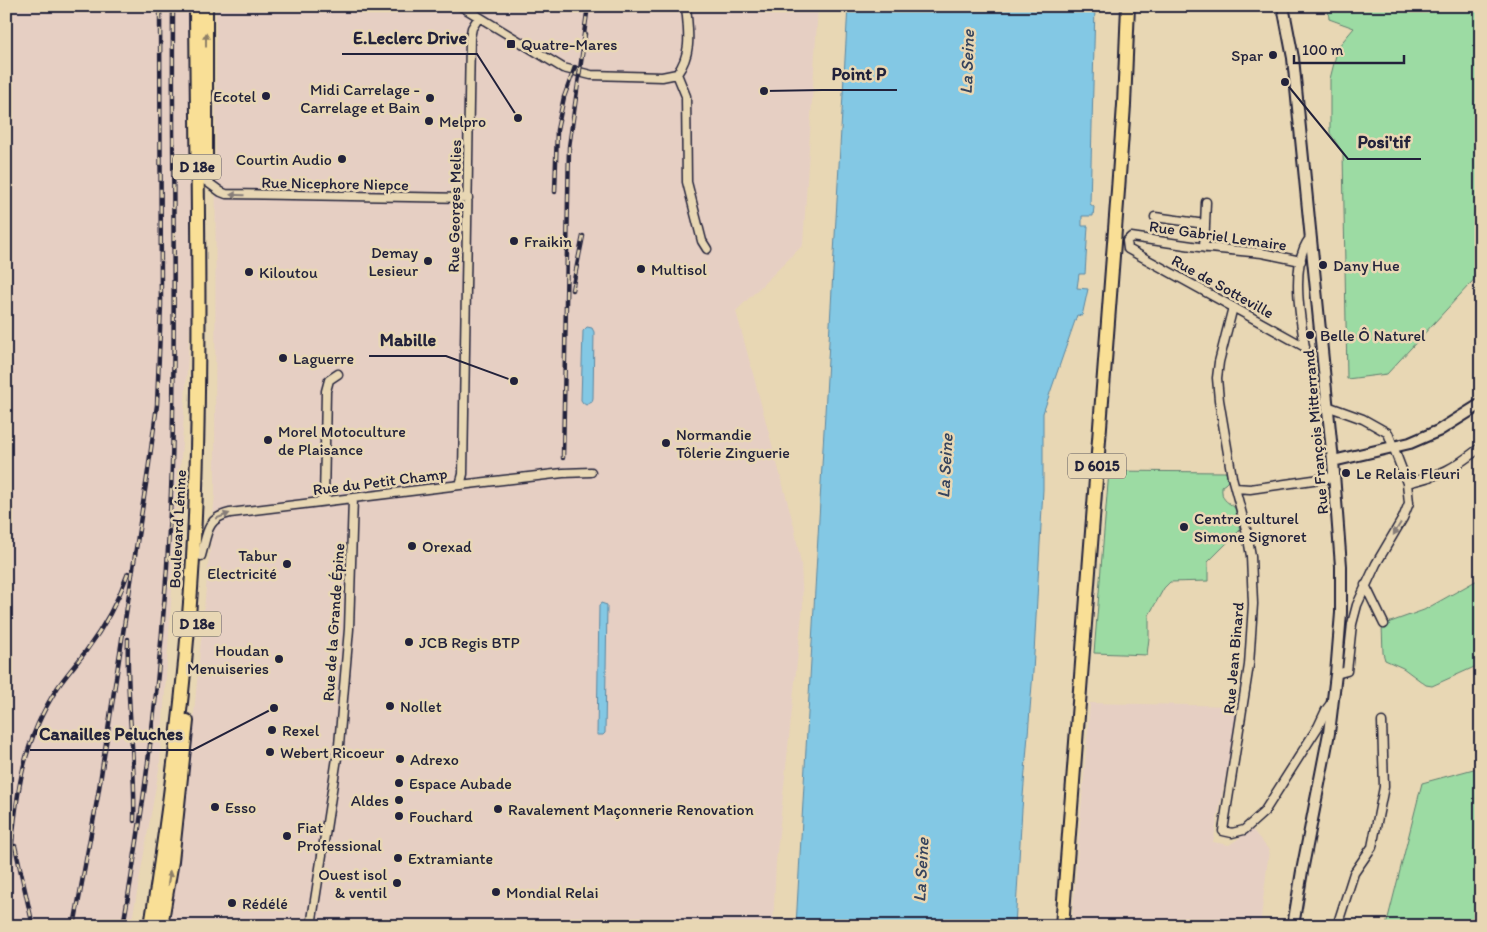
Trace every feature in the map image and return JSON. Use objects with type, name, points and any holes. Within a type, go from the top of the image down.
[{"type":"main road","name":"D 18e","points":[[196,6],[202,316]]},
{"type":"main road","name":"D 18e","points":[[202,316],[206,181],[206,6]]},
{"type":"main road","name":"D 6015","points":[[1062,926],[1120,171],[1128,6]]},
{"type":"main road","name":"Boulevard Lénine","points":[[161,926],[172,861],[184,759],[201,556],[206,407],[202,316]]},
{"type":"main road","name":"Boulevard Lénine","points":[[151,926],[178,728],[188,625],[196,490],[202,316]]},
{"type":"street","points":[[467,8],[554,64],[574,72],[591,75],[662,77],[677,74],[687,56],[686,6]]},
{"type":"street","name":"Rue François Mitterrand","points":[[1283,6],[1292,51],[1333,461],[1341,566],[1334,700],[1293,921]]},
{"type":"street","name":"Rue Georges Melies","points":[[460,485],[463,474],[470,38],[472,28],[479,17]]},
{"type":"street","points":[[677,74],[686,96],[687,182],[702,242],[707,250]]},
{"type":"street","name":"Rue Nicephore Niepce","points":[[206,181],[226,194],[468,198]]},
{"type":"street","points":[[1204,248],[1206,202]]},
{"type":"street","points":[[1155,216],[1205,224]]},
{"type":"street","name":"Rue Gabriel Lemaire","points":[[1128,249],[1127,240],[1131,238],[1204,248],[1262,253],[1301,261]]},
{"type":"street","name":"Rue Gabriel Lemaire","points":[[1304,347],[1297,292],[1301,261],[1306,243],[1310,238]]},
{"type":"street","name":"Rue de Sotteville","points":[[1128,249],[1304,347]]},
{"type":"street","name":"Rue Jean Binard","points":[[1233,307],[1219,362],[1219,400],[1235,488],[1241,506],[1251,556],[1253,604],[1252,634],[1244,707],[1223,831],[1232,833],[1244,830],[1264,812],[1334,700]]},
{"type":"street","points":[[324,501],[326,385],[329,380],[338,374]]},
{"type":"street","points":[[1333,461],[1410,443],[1438,431],[1481,404]]},
{"type":"street","points":[[1327,406],[1363,419],[1388,433],[1408,483],[1409,497],[1407,509],[1365,585],[1354,615],[1348,668],[1345,673],[1336,674]]},
{"type":"street","points":[[1408,483],[1441,474],[1460,464],[1481,447]]},
{"type":"street","name":"Rue du Petit Champ","points":[[201,556],[208,528],[221,515],[563,473],[591,472]]},
{"type":"street","points":[[1235,488],[1250,489],[1334,477]]},
{"type":"street","name":"Rue de la Grande Épine","points":[[311,926],[339,745],[348,629],[353,498]]},
{"type":"street","points":[[1365,585],[1384,624]]},
{"type":"street","points":[[1337,926],[1354,873],[1372,847],[1384,787],[1382,722]]},
{"type":"shaded area","points":[[6,6],[188,6],[191,312],[160,764],[131,926],[6,926]]},
{"type":"shaded area","points":[[216,6],[818,6],[803,245],[736,311],[794,526],[801,564],[803,605],[776,862],[773,926],[167,926],[190,755],[215,494]]},
{"type":"shaded area","points":[[1090,703],[1239,706],[1213,842],[1229,845],[1252,829],[1269,850],[1260,926],[1074,926],[1072,920]]},
{"type":"green space","points":[[1328,6],[1481,6],[1481,272],[1387,374],[1347,379],[1343,153],[1330,133],[1330,79],[1338,47],[1354,28],[1329,19]]},
{"type":"green space","points":[[1109,471],[1226,472],[1228,481],[1222,486],[1222,495],[1235,508],[1240,530],[1208,562],[1208,581],[1170,582],[1164,588],[1149,615],[1147,655],[1094,653]]},
{"type":"green space","points":[[1481,578],[1481,664],[1432,686],[1426,685],[1403,668],[1385,660],[1382,625],[1424,610]]},
{"type":"green space","points":[[1481,767],[1481,926],[1386,926],[1422,783]]},
{"type":"water","name":"La Seine","points":[[848,6],[1095,6],[1090,204],[1094,207],[1093,216],[1082,216],[1082,226],[1088,226],[1085,274],[1079,274],[1077,288],[1088,289],[1082,316],[1077,315],[1043,413],[1043,489],[1033,672],[1015,926],[796,926]]},
{"type":"water","points":[[587,327],[592,328],[594,332],[593,398],[592,402],[586,405],[581,400],[583,331]]},
{"type":"water","points":[[601,603],[607,605],[605,733],[597,735],[599,606]]},
{"type":"railway","points":[[74,926],[98,795],[157,405],[161,305],[160,6]]},
{"type":"railway","points":[[123,926],[133,869],[156,696],[170,523],[174,350],[173,6]]},
{"type":"railway","points":[[583,41],[588,6]]},
{"type":"railway","points":[[563,458],[569,147],[585,34]]},
{"type":"railway","points":[[555,192],[557,130],[564,97],[575,67]]},
{"type":"railway","points":[[572,290],[583,236]]},
{"type":"railway","points":[[11,855],[23,768],[37,727],[58,687],[105,623],[120,594],[128,573]]},
{"type":"railway","points":[[128,639],[128,685],[134,775],[134,821]]},
{"type":"railway","points":[[6,781],[10,814]]},
{"type":"railway","points":[[15,846],[33,926]]},
{"type":"place","name":"Quatre-Mares","points":[[511,44]]},
{"type":"place","name":"Spar","points":[[1273,55]]},
{"type":"place","name":"Posi'tif","points":[[1285,82]]},
{"type":"place","name":"Point P","points":[[764,91]]},
{"type":"place","name":"Ecotel","points":[[266,96]]},
{"type":"place","name":"Midi Carrelage - Carrelage et Bain","points":[[430,98]]},
{"type":"place","name":"E.Leclerc Drive","points":[[518,118]]},
{"type":"place","name":"Melpro","points":[[429,121]]},
{"type":"place","name":"Courtin Audio","points":[[342,159]]},
{"type":"place","name":"Fraikin","points":[[514,241]]},
{"type":"place","name":"Demay Lesieur","points":[[428,261]]},
{"type":"place","name":"Dany Hue","points":[[1323,265]]},
{"type":"place","name":"Multisol","points":[[641,269]]},
{"type":"place","name":"Kiloutou","points":[[249,272]]},
{"type":"place","name":"Belle Ô Naturel","points":[[1310,335]]},
{"type":"place","name":"Laguerre","points":[[283,358]]},
{"type":"place","name":"Mabille","points":[[514,381]]},
{"type":"place","name":"Morel Motoculture de Plaisance","points":[[268,440]]},
{"type":"place","name":"Normandie Tôlerie Zinguerie","points":[[666,443]]},
{"type":"place","name":"Le Relais Fleuri","points":[[1346,473]]},
{"type":"place","name":"Centre culturel Simone Signoret","points":[[1184,527]]},
{"type":"place","name":"Orexad","points":[[412,546]]},
{"type":"place","name":"Tabur Electricité","points":[[287,564]]},
{"type":"place","name":"JCB Regis BTP","points":[[409,642]]},
{"type":"place","name":"Houdan Menuiseries","points":[[279,659]]},
{"type":"place","name":"Nollet","points":[[390,706]]},
{"type":"place","name":"Canailles Peluches","points":[[274,708]]},
{"type":"place","name":"Rexel","points":[[272,730]]},
{"type":"place","name":"Webert Ricoeur","points":[[270,752]]},
{"type":"place","name":"Adrexo","points":[[400,759]]},
{"type":"place","name":"Espace Aubade","points":[[399,783]]},
{"type":"place","name":"Aldes","points":[[399,800]]},
{"type":"place","name":"Esso","points":[[215,807]]},
{"type":"place","name":"Ravalement Maçonnerie Renovation","points":[[498,809]]},
{"type":"place","name":"Fouchard","points":[[399,816]]},
{"type":"place","name":"Fiat Professional","points":[[287,836]]},
{"type":"place","name":"Extramiante","points":[[398,858]]},
{"type":"place","name":"Ouest isol & ventil","points":[[397,883]]},
{"type":"place","name":"Mondial Relai","points":[[496,892]]},
{"type":"place","name":"Rédélé","points":[[232,903]]}]
